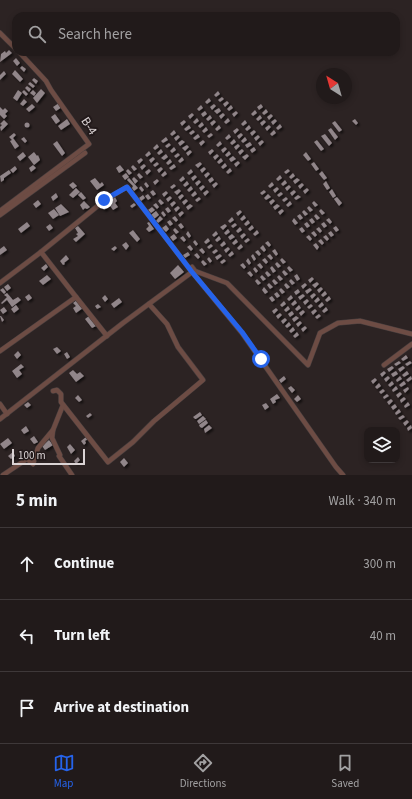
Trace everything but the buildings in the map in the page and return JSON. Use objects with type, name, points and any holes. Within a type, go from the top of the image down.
[{"type":"street","points":[[0,33],[12,45]]},
{"type":"street","name":"B-4","points":[[0,211],[89,144],[50,90],[46,81],[23,56]]},
{"type":"street","points":[[0,215],[85,153]]},
{"type":"street","points":[[0,283],[41,252],[104,200],[127,187],[192,272],[242,332],[336,467],[344,475]]},
{"type":"street","points":[[165,236],[195,271],[227,283],[308,365],[320,333],[338,323],[360,321],[412,334]]},
{"type":"street","points":[[41,252],[107,336]]},
{"type":"street","points":[[0,419],[192,272]]},
{"type":"street","points":[[0,351],[76,297]]},
{"type":"street","points":[[53,391],[57,390],[61,394],[61,402],[63,405],[108,462],[203,380],[178,347],[167,324],[149,304]]},
{"type":"street","points":[[384,365],[412,344]]},
{"type":"street","points":[[0,404],[7,414]]},
{"type":"street","points":[[63,405],[53,430],[52,438],[60,456],[72,475]]},
{"type":"street","points":[[3,475],[27,459],[32,464],[38,448],[53,430]]},
{"type":"route","points":[[104,200],[127,187],[192,272],[242,332],[261,359]]}]
